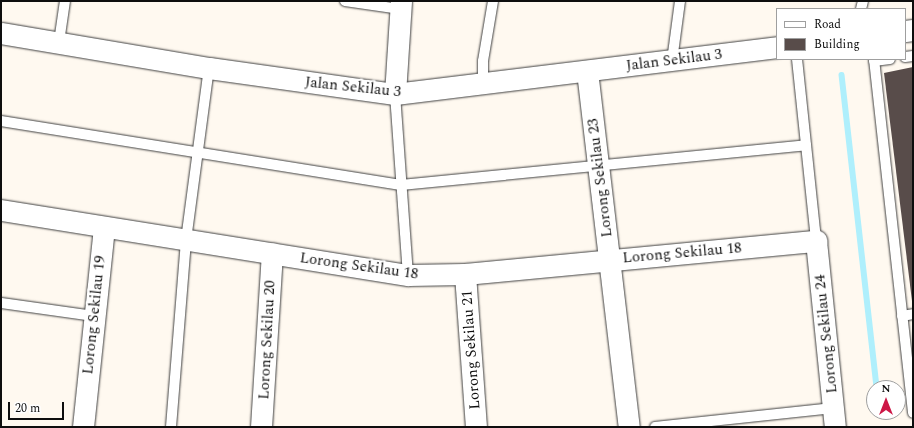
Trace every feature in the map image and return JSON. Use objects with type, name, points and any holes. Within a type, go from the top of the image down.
[{"type":"street","points":[[395,94],[400,5]]},
{"type":"street","name":"Jalan Sekilau 3","points":[[1,33],[209,68],[395,94],[776,47]]},
{"type":"street","name":"Lorong Sekilau 23","points":[[587,71],[629,427]]},
{"type":"street","name":"Lorong Sekilau 18","points":[[1,210],[408,275],[465,274],[816,241]]},
{"type":"street","name":"Lorong Sekilau 19","points":[[83,427],[104,226]]},
{"type":"street","name":"Lorong Sekilau 24","points":[[816,241],[834,417]]},
{"type":"street","name":"Lorong Sekilau 20","points":[[261,427],[272,253]]},
{"type":"street","name":"Lorong Sekilau 21","points":[[465,274],[476,427]]},
{"type":"lane","points":[[59,42],[65,1]]},
{"type":"lane","points":[[345,1],[400,5]]},
{"type":"lane","points":[[483,84],[483,61],[492,1]]},
{"type":"lane","points":[[672,61],[680,1]]},
{"type":"lane","points":[[797,60],[816,241]]},
{"type":"lane","points":[[874,60],[913,413]]},
{"type":"lane","points":[[171,427],[186,240],[209,68]]},
{"type":"lane","points":[[395,94],[408,275]]},
{"type":"lane","points":[[1,121],[401,185],[806,145]]},
{"type":"lane","points":[[1,303],[94,316]]},
{"type":"lane","points":[[902,316],[913,314]]},
{"type":"lane","points":[[655,427],[834,417]]},
{"type":"building","points":[[913,67],[913,301],[912,301],[884,73]]},
{"type":"waterway","points":[[842,75],[876,380]]}]
